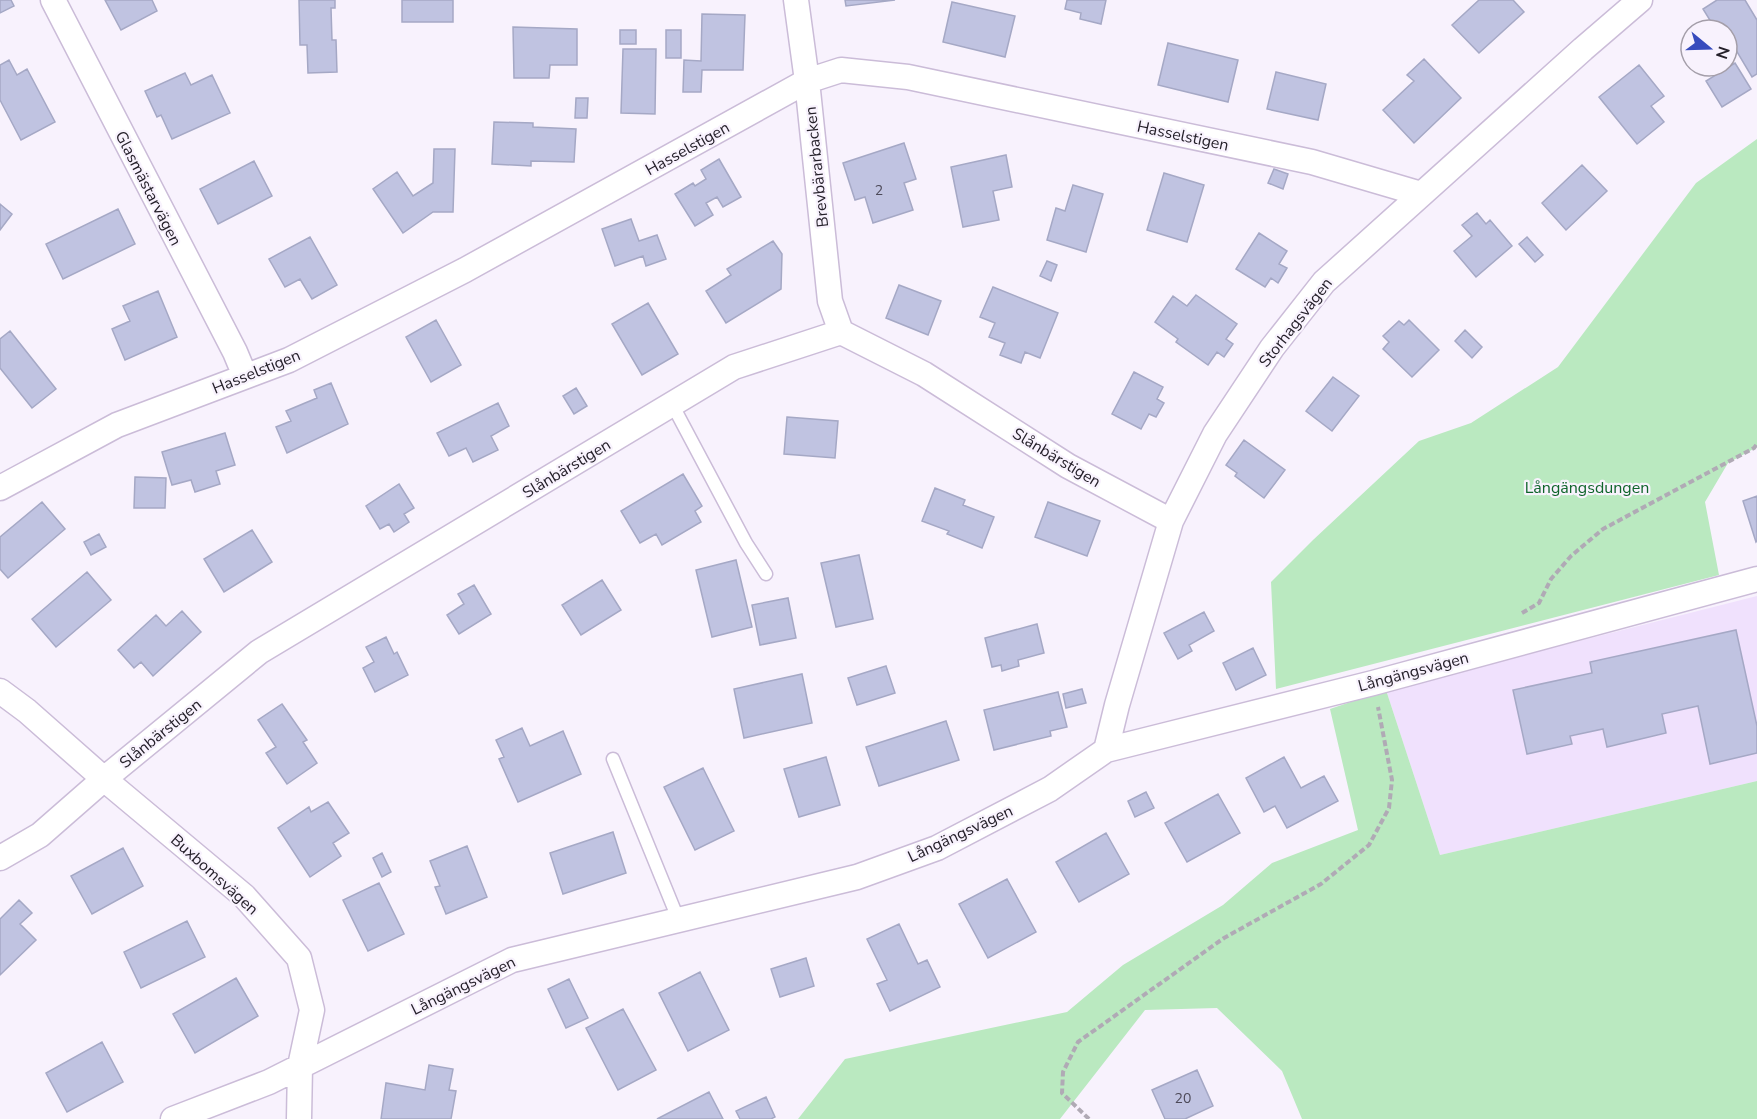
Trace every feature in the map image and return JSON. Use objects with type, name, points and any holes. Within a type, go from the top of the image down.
[{"type":"street","name":"Glasmästarvägen","points":[[53,0],[235,352],[245,376]]},
{"type":"street","name":"Brevbärarbacken","points":[[796,0],[807,81],[830,301],[841,332]]},
{"type":"street","name":"Storhagsvägen","points":[[1106,750],[1123,683],[1172,521],[1215,434],[1272,348],[1324,282],[1640,0]]},
{"type":"street","name":"Hasselstigen","points":[[0,488],[117,425],[289,360],[465,270],[807,81],[841,70],[908,77],[1312,162],[1421,194]]},
{"type":"street","name":"Slånbärstigen","points":[[0,858],[40,835],[104,779],[259,652],[734,367],[841,332],[924,374],[1068,466],[1172,521]]},
{"type":"street","name":"Långängsvägen","points":[[173,1119],[269,1082],[512,960],[857,877],[937,848],[1050,789],[1106,750],[1373,683],[1757,579]]},
{"type":"street","name":"Buxbomsvägen","points":[[0,691],[27,711],[244,896],[299,958],[312,1010],[300,1066],[299,1119]]},
{"type":"lane","points":[[672,404],[746,543],[766,574]]},
{"type":"lane","points":[[613,759],[679,921]]},
{"type":"path","points":[[1539,603],[1551,579],[1572,556],[1603,529],[1754,448],[1757,444]]},
{"type":"path","points":[[1089,1119],[1062,1093],[1063,1072],[1078,1042],[1224,938],[1321,884],[1369,845],[1389,808],[1392,780],[1373,683]]},
{"type":"shaded area","points":[[1757,596],[1757,781],[1440,855],[1386,690]]},
{"type":"green space","name":"Långängsdungen","points":[[1757,139],[1757,447],[1728,463],[1705,502],[1719,575],[1276,689],[1271,582],[1419,441],[1471,423],[1558,367],[1696,183]]},
{"type":"green space","points":[[1386,690],[1440,855],[1757,781],[1757,1119],[1302,1119],[1282,1071],[1217,1008],[1145,1010],[1060,1119],[798,1119],[845,1059],[1067,1012],[1123,965],[1223,905],[1272,863],[1358,830],[1330,709]]},
{"type":"building","points":[[0,0],[11,0],[14,6],[0,13]]},
{"type":"building","points":[[105,0],[152,0],[157,11],[121,30]]},
{"type":"building","points":[[299,0],[335,0],[335,8],[331,8],[332,40],[336,40],[337,72],[308,73],[307,45],[300,45]]},
{"type":"building","points":[[402,0],[453,0],[453,22],[402,22]]},
{"type":"building","points":[[845,0],[895,0],[846,6]]},
{"type":"building","points":[[1067,0],[1106,0],[1101,24],[1080,19],[1081,13],[1065,9]]},
{"type":"building","points":[[1479,0],[1513,0],[1524,12],[1479,53],[1452,25]]},
{"type":"building","points":[[1717,0],[1745,0],[1757,20],[1757,74],[1752,77],[1739,55],[1739,18],[1709,18],[1703,9]]},
{"type":"building","points":[[952,2],[1015,16],[1005,57],[943,42]]},
{"type":"building","points":[[702,14],[745,15],[743,70],[702,70],[701,92],[683,92],[684,60],[701,61]]},
{"type":"building","points":[[513,27],[577,29],[577,65],[550,65],[549,78],[514,78]]},
{"type":"building","points":[[620,30],[636,30],[636,44],[620,44]]},
{"type":"building","points":[[666,30],[681,30],[681,58],[666,58]]},
{"type":"building","points":[[1168,43],[1238,60],[1228,102],[1158,85]]},
{"type":"building","points":[[623,49],[656,49],[655,114],[621,113]]},
{"type":"building","points":[[1424,59],[1461,98],[1414,143],[1383,110],[1414,81],[1407,75]]},
{"type":"building","points":[[9,60],[17,75],[27,69],[55,122],[21,140],[0,100],[0,65]]},
{"type":"building","points":[[1639,65],[1664,96],[1651,106],[1664,122],[1637,144],[1599,97]]},
{"type":"building","points":[[1739,70],[1751,89],[1722,107],[1706,81],[1711,78],[1739,78]]},
{"type":"building","points":[[1276,72],[1326,84],[1318,120],[1267,109]]},
{"type":"building","points":[[185,73],[191,85],[212,75],[230,113],[172,139],[161,115],[157,117],[145,91]]},
{"type":"building","points":[[576,98],[588,98],[587,118],[575,118]]},
{"type":"building","points":[[494,122],[533,123],[533,127],[576,129],[574,162],[531,161],[531,166],[492,164]]},
{"type":"building","points":[[904,143],[916,179],[904,183],[913,210],[873,223],[865,197],[855,200],[843,163]]},
{"type":"building","points":[[434,149],[455,149],[453,212],[433,212],[403,233],[373,189],[397,172],[413,196],[433,183]]},
{"type":"building","points":[[1006,155],[1012,187],[993,191],[999,220],[963,227],[951,167]]},
{"type":"building","points":[[719,159],[741,197],[723,207],[717,197],[706,203],[713,215],[695,226],[675,194],[693,183],[695,186],[706,179],[701,170]]},
{"type":"building","points":[[254,161],[272,196],[218,224],[200,189]]},
{"type":"building","points":[[1582,165],[1607,191],[1566,230],[1542,203]]},
{"type":"building","points":[[1274,169],[1288,174],[1283,189],[1268,183]]},
{"type":"building","points":[[1164,173],[1204,185],[1187,242],[1147,230]]},
{"type":"building","points":[[1073,185],[1103,194],[1086,252],[1047,240],[1056,208],[1065,211]]},
{"type":"building","points":[[0,204],[12,214],[0,230]]},
{"type":"building","points":[[118,209],[135,244],[63,279],[46,244]]},
{"type":"building","points":[[1477,213],[1486,224],[1490,220],[1512,246],[1476,277],[1454,251],[1472,236],[1462,225]]},
{"type":"building","points":[[631,219],[639,241],[657,235],[666,259],[646,266],[643,256],[615,266],[602,229]]},
{"type":"building","points":[[1259,233],[1287,251],[1279,264],[1287,268],[1278,283],[1271,278],[1265,287],[1236,269]]},
{"type":"building","points":[[310,237],[337,285],[312,299],[300,279],[285,287],[269,259]]},
{"type":"building","points":[[1527,237],[1543,255],[1535,262],[1519,244]]},
{"type":"building","points":[[773,241],[782,254],[781,289],[726,323],[706,291],[731,275],[727,269]]},
{"type":"building","points":[[1047,261],[1057,265],[1051,281],[1040,276]]},
{"type":"building","points":[[899,285],[941,301],[928,335],[886,318]]},
{"type":"building","points":[[993,287],[1058,313],[1040,358],[1025,352],[1021,363],[1000,355],[1005,343],[989,337],[995,323],[980,317]]},
{"type":"building","points":[[158,291],[177,337],[125,360],[112,329],[130,321],[123,306]]},
{"type":"building","points":[[1196,295],[1237,324],[1226,339],[1233,344],[1224,357],[1217,352],[1208,365],[1176,342],[1178,339],[1155,322],[1173,296],[1187,306]]},
{"type":"building","points":[[648,303],[678,354],[642,375],[612,324]]},
{"type":"building","points":[[436,320],[461,365],[431,382],[406,337]]},
{"type":"building","points":[[1409,320],[1439,350],[1412,377],[1383,349],[1389,342],[1383,336],[1399,321],[1404,325]]},
{"type":"building","points":[[1465,330],[1482,347],[1472,358],[1455,341]]},
{"type":"building","points":[[10,331],[56,389],[32,408],[0,368],[0,339]]},
{"type":"building","points":[[1134,372],[1163,387],[1157,399],[1164,403],[1156,417],[1149,414],[1141,429],[1112,414]]},
{"type":"building","points":[[1333,377],[1359,396],[1332,431],[1306,411]]},
{"type":"building","points":[[331,383],[348,424],[287,453],[276,427],[291,421],[286,411],[317,398],[314,390]]},
{"type":"building","points":[[576,388],[587,406],[574,414],[563,396]]},
{"type":"building","points":[[498,403],[509,426],[491,436],[498,450],[473,462],[466,448],[449,456],[437,433]]},
{"type":"building","points":[[787,417],[838,421],[835,458],[784,454]]},
{"type":"building","points":[[225,433],[235,465],[216,471],[220,484],[195,492],[191,480],[172,485],[162,452]]},
{"type":"building","points":[[1244,440],[1285,470],[1264,498],[1235,476],[1237,473],[1226,465]]},
{"type":"building","points":[[683,474],[702,506],[695,511],[701,522],[662,545],[656,534],[640,543],[621,511]]},
{"type":"building","points":[[135,477],[166,478],[165,508],[134,508]]},
{"type":"building","points":[[399,484],[414,508],[404,514],[409,522],[394,532],[389,524],[380,529],[366,506]]},
{"type":"building","points":[[935,488],[965,500],[963,505],[994,517],[982,548],[947,534],[949,531],[922,521]]},
{"type":"building","points":[[1757,496],[1757,541],[1756,542],[1743,501]]},
{"type":"building","points":[[42,502],[65,529],[8,578],[0,569],[0,537]]},
{"type":"building","points":[[1048,502],[1100,521],[1087,556],[1035,537]]},
{"type":"building","points":[[252,530],[272,562],[224,592],[204,559]]},
{"type":"building","points":[[99,534],[106,547],[91,555],[84,542]]},
{"type":"building","points":[[859,555],[873,619],[836,627],[821,563]]},
{"type":"building","points":[[736,560],[752,627],[712,637],[696,570]]},
{"type":"building","points":[[87,572],[111,600],[56,647],[32,619]]},
{"type":"building","points":[[602,580],[621,610],[581,635],[562,605]]},
{"type":"building","points":[[474,585],[491,614],[459,634],[447,615],[464,604],[458,594]]},
{"type":"building","points":[[788,598],[796,638],[760,645],[752,605]]},
{"type":"building","points":[[182,611],[201,632],[153,676],[141,662],[134,668],[118,650],[156,615],[166,626]]},
{"type":"building","points":[[1204,612],[1214,631],[1189,645],[1192,651],[1178,659],[1164,633]]},
{"type":"building","points":[[1037,624],[1044,653],[1018,660],[1019,666],[1002,671],[1001,665],[992,667],[985,638]]},
{"type":"building","points":[[1736,630],[1757,726],[1757,753],[1710,764],[1698,706],[1662,714],[1666,733],[1607,747],[1603,729],[1570,736],[1572,744],[1527,754],[1513,690],[1592,673],[1590,662]]},
{"type":"building","points":[[386,637],[394,654],[397,652],[408,675],[375,692],[363,668],[374,662],[366,647]]},
{"type":"building","points":[[1253,648],[1266,675],[1236,690],[1223,663]]},
{"type":"building","points":[[886,666],[895,693],[857,705],[848,678]]},
{"type":"building","points":[[802,674],[812,723],[744,738],[734,689]]},
{"type":"building","points":[[1082,689],[1086,703],[1066,708],[1063,694]]},
{"type":"building","points":[[1058,692],[1067,727],[1050,731],[1051,736],[994,750],[984,710]]},
{"type":"building","points":[[282,704],[307,740],[303,742],[317,763],[287,784],[266,753],[276,747],[258,720]]},
{"type":"building","points":[[946,721],[959,760],[879,786],[866,747]]},
{"type":"building","points":[[522,728],[530,746],[563,731],[581,774],[518,802],[499,759],[504,757],[496,740]]},
{"type":"building","points":[[826,757],[840,805],[799,817],[784,769]]},
{"type":"building","points":[[1284,757],[1301,788],[1324,776],[1338,801],[1287,828],[1275,806],[1264,812],[1246,778]]},
{"type":"building","points":[[703,768],[734,831],[695,850],[664,787]]},
{"type":"building","points":[[1146,792],[1154,808],[1135,817],[1128,801]]},
{"type":"building","points":[[1218,794],[1240,833],[1187,862],[1165,823]]},
{"type":"building","points":[[328,802],[349,833],[333,843],[341,856],[310,877],[278,828],[309,807],[311,812]]},
{"type":"building","points":[[613,832],[626,873],[563,894],[550,853]]},
{"type":"building","points":[[1106,833],[1129,874],[1079,902],[1056,862]]},
{"type":"building","points":[[467,846],[487,897],[446,914],[435,887],[440,886],[430,861]]},
{"type":"building","points":[[123,848],[143,886],[92,914],[71,876]]},
{"type":"building","points":[[382,853],[391,872],[382,877],[373,858]]},
{"type":"building","points":[[1007,879],[1036,932],[988,958],[959,904]]},
{"type":"building","points":[[379,883],[404,934],[368,951],[343,900]]},
{"type":"building","points":[[19,900],[32,913],[20,924],[36,940],[0,975],[0,919]]},
{"type":"building","points":[[187,921],[205,957],[141,988],[124,952]]},
{"type":"building","points":[[899,924],[918,964],[927,960],[940,987],[890,1011],[877,984],[887,980],[867,939]]},
{"type":"building","points":[[806,958],[814,986],[780,997],[771,969]]},
{"type":"building","points":[[700,972],[729,1030],[688,1051],[659,993]]},
{"type":"building","points":[[236,978],[258,1016],[195,1053],[173,1014]]},
{"type":"building","points":[[569,979],[588,1018],[566,1028],[548,989]]},
{"type":"building","points":[[623,1009],[656,1070],[618,1090],[586,1028]]},
{"type":"building","points":[[102,1042],[123,1082],[67,1112],[46,1073]]},
{"type":"building","points":[[429,1065],[453,1069],[449,1090],[456,1091],[451,1119],[381,1119],[386,1083],[425,1090]]},
{"type":"building","points":[[1197,1070],[1213,1106],[1185,1119],[1165,1119],[1152,1090]]},
{"type":"building","points":[[709,1092],[723,1119],[657,1119]]},
{"type":"building","points":[[766,1097],[775,1117],[740,1119],[736,1111]]}]
